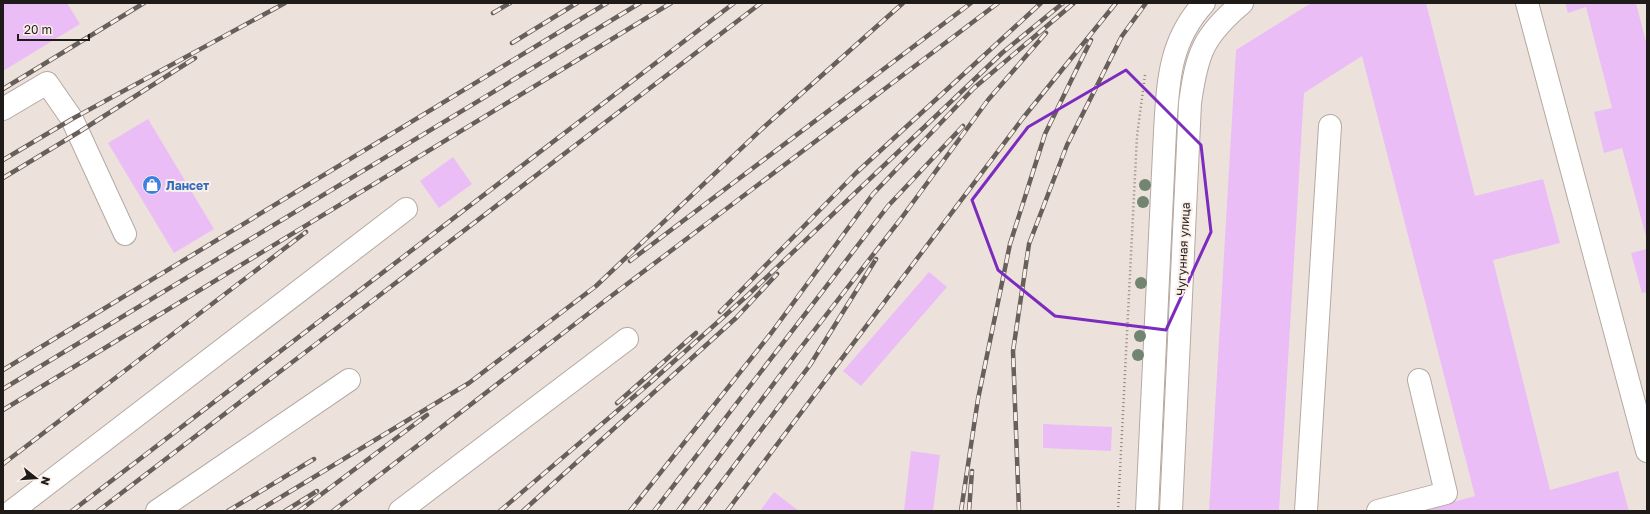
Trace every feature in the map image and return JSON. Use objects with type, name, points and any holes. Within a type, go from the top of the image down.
[{"type":"street","name":"Чугунная улица","points":[[1147,511],[1165,131],[1170,72],[1184,30],[1204,3]]},
{"type":"street","name":"Чугунная улица","points":[[1171,511],[1190,103],[1198,60],[1206,40],[1218,25],[1242,3]]},
{"type":"street","points":[[1528,3],[1647,451]]},
{"type":"street","points":[[3,109],[47,83],[72,119],[125,234]]},
{"type":"street","points":[[1306,511],[1330,126]]},
{"type":"street","points":[[12,511],[406,209]]},
{"type":"street","points":[[400,511],[626,339]]},
{"type":"street","points":[[157,511],[349,380]]},
{"type":"street","points":[[1378,511],[1446,493],[1418,380]]},
{"type":"path","points":[[1118,511],[1137,136],[1146,72]]},
{"type":"highlighted area","points":[[1126,70],[1201,145],[1211,232],[1166,330],[1055,316],[998,270],[972,200],[1028,127]]},
{"type":"building","points":[[3,3],[67,3],[80,24],[3,71]]},
{"type":"building","points":[[1311,3],[1426,3],[1475,196],[1543,179],[1560,243],[1493,260],[1550,490],[1618,471],[1629,511],[1421,511],[1475,496],[1362,56],[1304,93],[1279,511],[1209,511],[1236,50]]},
{"type":"building","points":[[1565,3],[1636,3],[1647,46],[1647,240],[1622,148],[1604,153],[1594,112],[1612,108],[1586,7],[1568,13]]},
{"type":"building","points":[[148,119],[214,229],[174,253],[108,143]]},
{"type":"building","points":[[453,157],[472,184],[439,208],[420,181]]},
{"type":"building","points":[[1647,249],[1647,292],[1642,293],[1631,253]]},
{"type":"building","points":[[929,272],[947,287],[861,386],[843,371]]},
{"type":"building","points":[[1043,424],[1112,427],[1111,451],[1043,448]]},
{"type":"building","points":[[911,451],[940,455],[933,511],[904,511]]},
{"type":"building","points":[[774,492],[799,511],[760,511]]},
{"type":"railway","points":[[3,89],[144,3]]},
{"type":"railway","points":[[3,160],[72,119],[285,3]]},
{"type":"railway","points":[[493,13],[510,3]]},
{"type":"railway","points":[[512,43],[577,3]]},
{"type":"railway","points":[[3,370],[607,3]]},
{"type":"railway","points":[[3,389],[640,3]]},
{"type":"railway","points":[[3,410],[671,3]]},
{"type":"railway","points":[[72,511],[734,3]]},
{"type":"railway","points":[[98,511],[761,3]]},
{"type":"railway","points":[[258,511],[469,383],[596,286],[764,127],[903,3]]},
{"type":"railway","points":[[630,261],[971,3]]},
{"type":"railway","points":[[333,511],[606,300],[998,3]]},
{"type":"railway","points":[[720,312],[856,173],[1041,3]]},
{"type":"railway","points":[[500,511],[651,382],[749,294],[1002,53],[1063,3]]},
{"type":"railway","points":[[630,511],[772,332],[873,194],[974,88],[1074,3]]},
{"type":"railway","points":[[727,511],[1023,118],[1116,3]]},
{"type":"railway","points":[[1019,511],[1013,351],[1029,244],[1067,145],[1122,36],[1146,3]]},
{"type":"railway","points":[[678,511],[799,350],[900,220],[988,100],[1046,33]]},
{"type":"railway","points":[[961,511],[978,399],[1010,244],[1045,134],[1091,40]]},
{"type":"railway","points":[[3,178],[79,132],[195,58]]},
{"type":"railway","points":[[654,511],[888,206],[963,126]]},
{"type":"railway","points":[[3,464],[306,232]]},
{"type":"railway","points":[[700,511],[810,365],[876,259]]},
{"type":"railway","points":[[523,511],[736,318],[777,274]]},
{"type":"railway","points":[[617,403],[696,333]]},
{"type":"railway","points":[[299,511],[427,415]]},
{"type":"railway","points":[[228,511],[314,459]]},
{"type":"railway","points":[[969,511],[972,471]]},
{"type":"railway","points":[[285,511],[317,491]]},
{"type":"place","name":"Лансет","points":[[152,185]]}]
